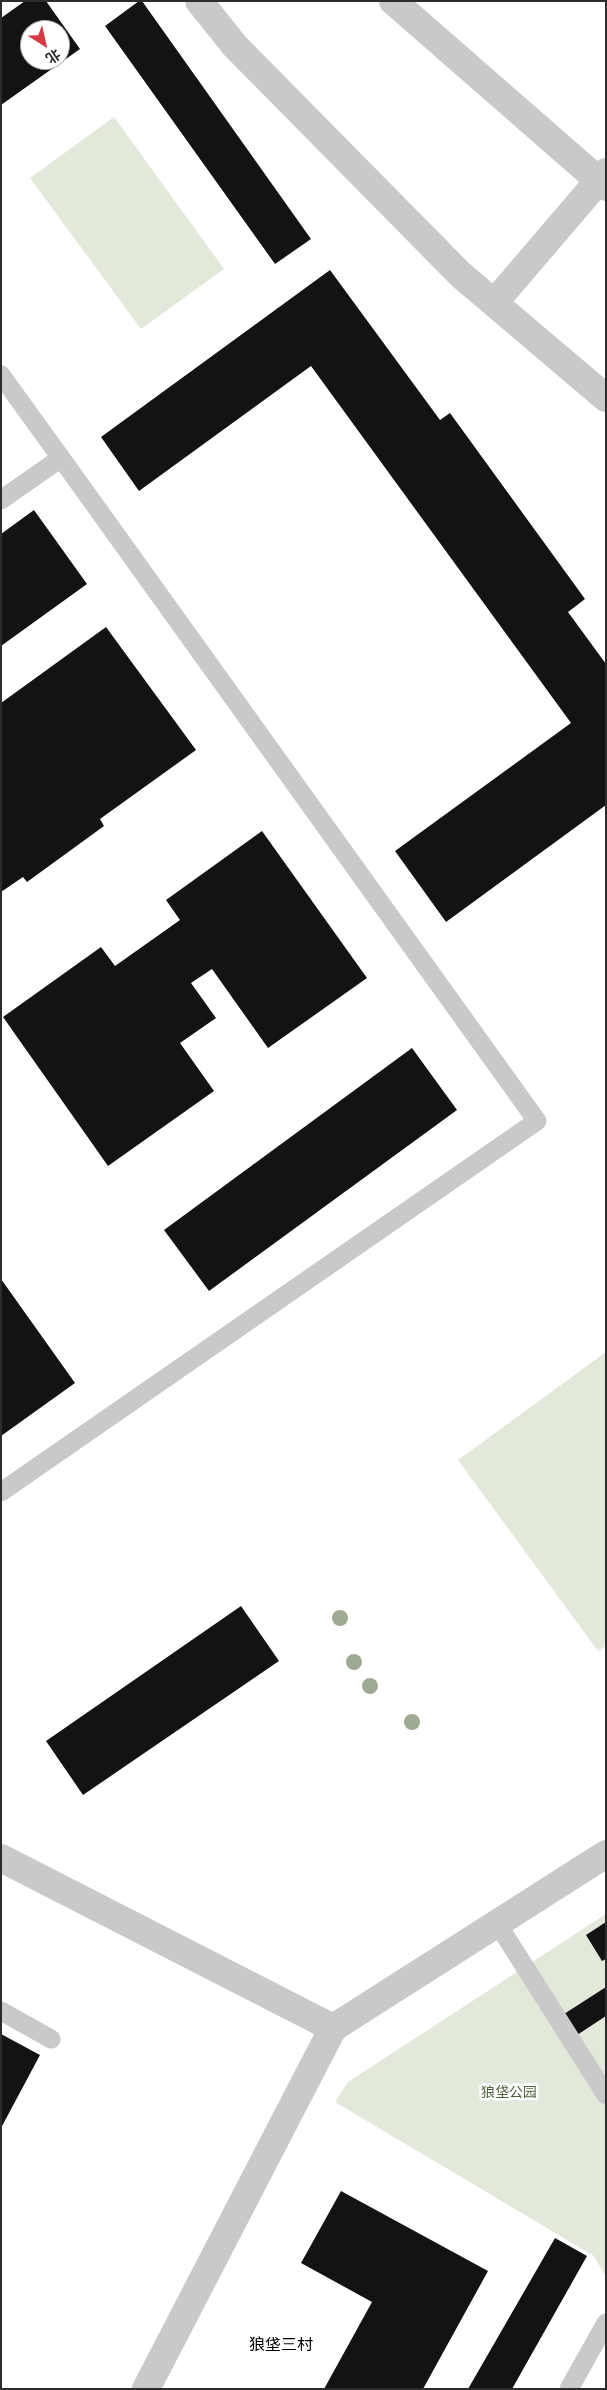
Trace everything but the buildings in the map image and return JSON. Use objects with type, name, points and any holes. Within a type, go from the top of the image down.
[{"type":"street","points":[[199,1],[236,46],[461,275],[606,398]]},
{"type":"street","points":[[394,1],[603,180],[494,303]]},
{"type":"street","points":[[146,2389],[333,2028],[606,1854]]},
{"type":"street","points":[[1,1858],[333,2028]]},
{"type":"lane","points":[[1,375],[537,1121],[1,1492]]},
{"type":"lane","points":[[1,500],[61,458]]},
{"type":"lane","points":[[498,1923],[606,2095]]},
{"type":"lane","points":[[1,2011],[51,2039]]},
{"type":"lane","points":[[569,2389],[606,2323]]},
{"type":"green space","points":[[114,117],[224,269],[141,329],[30,178]]},
{"type":"green space","points":[[606,1352],[606,1646],[598,1651],[458,1460]]},
{"type":"green space","name":"狼垡公园","points":[[606,1914],[606,2277],[594,2256],[335,2102],[348,2082]]},
{"type":"district","name":"狼垡三村","points":[[281,2346]]}]
